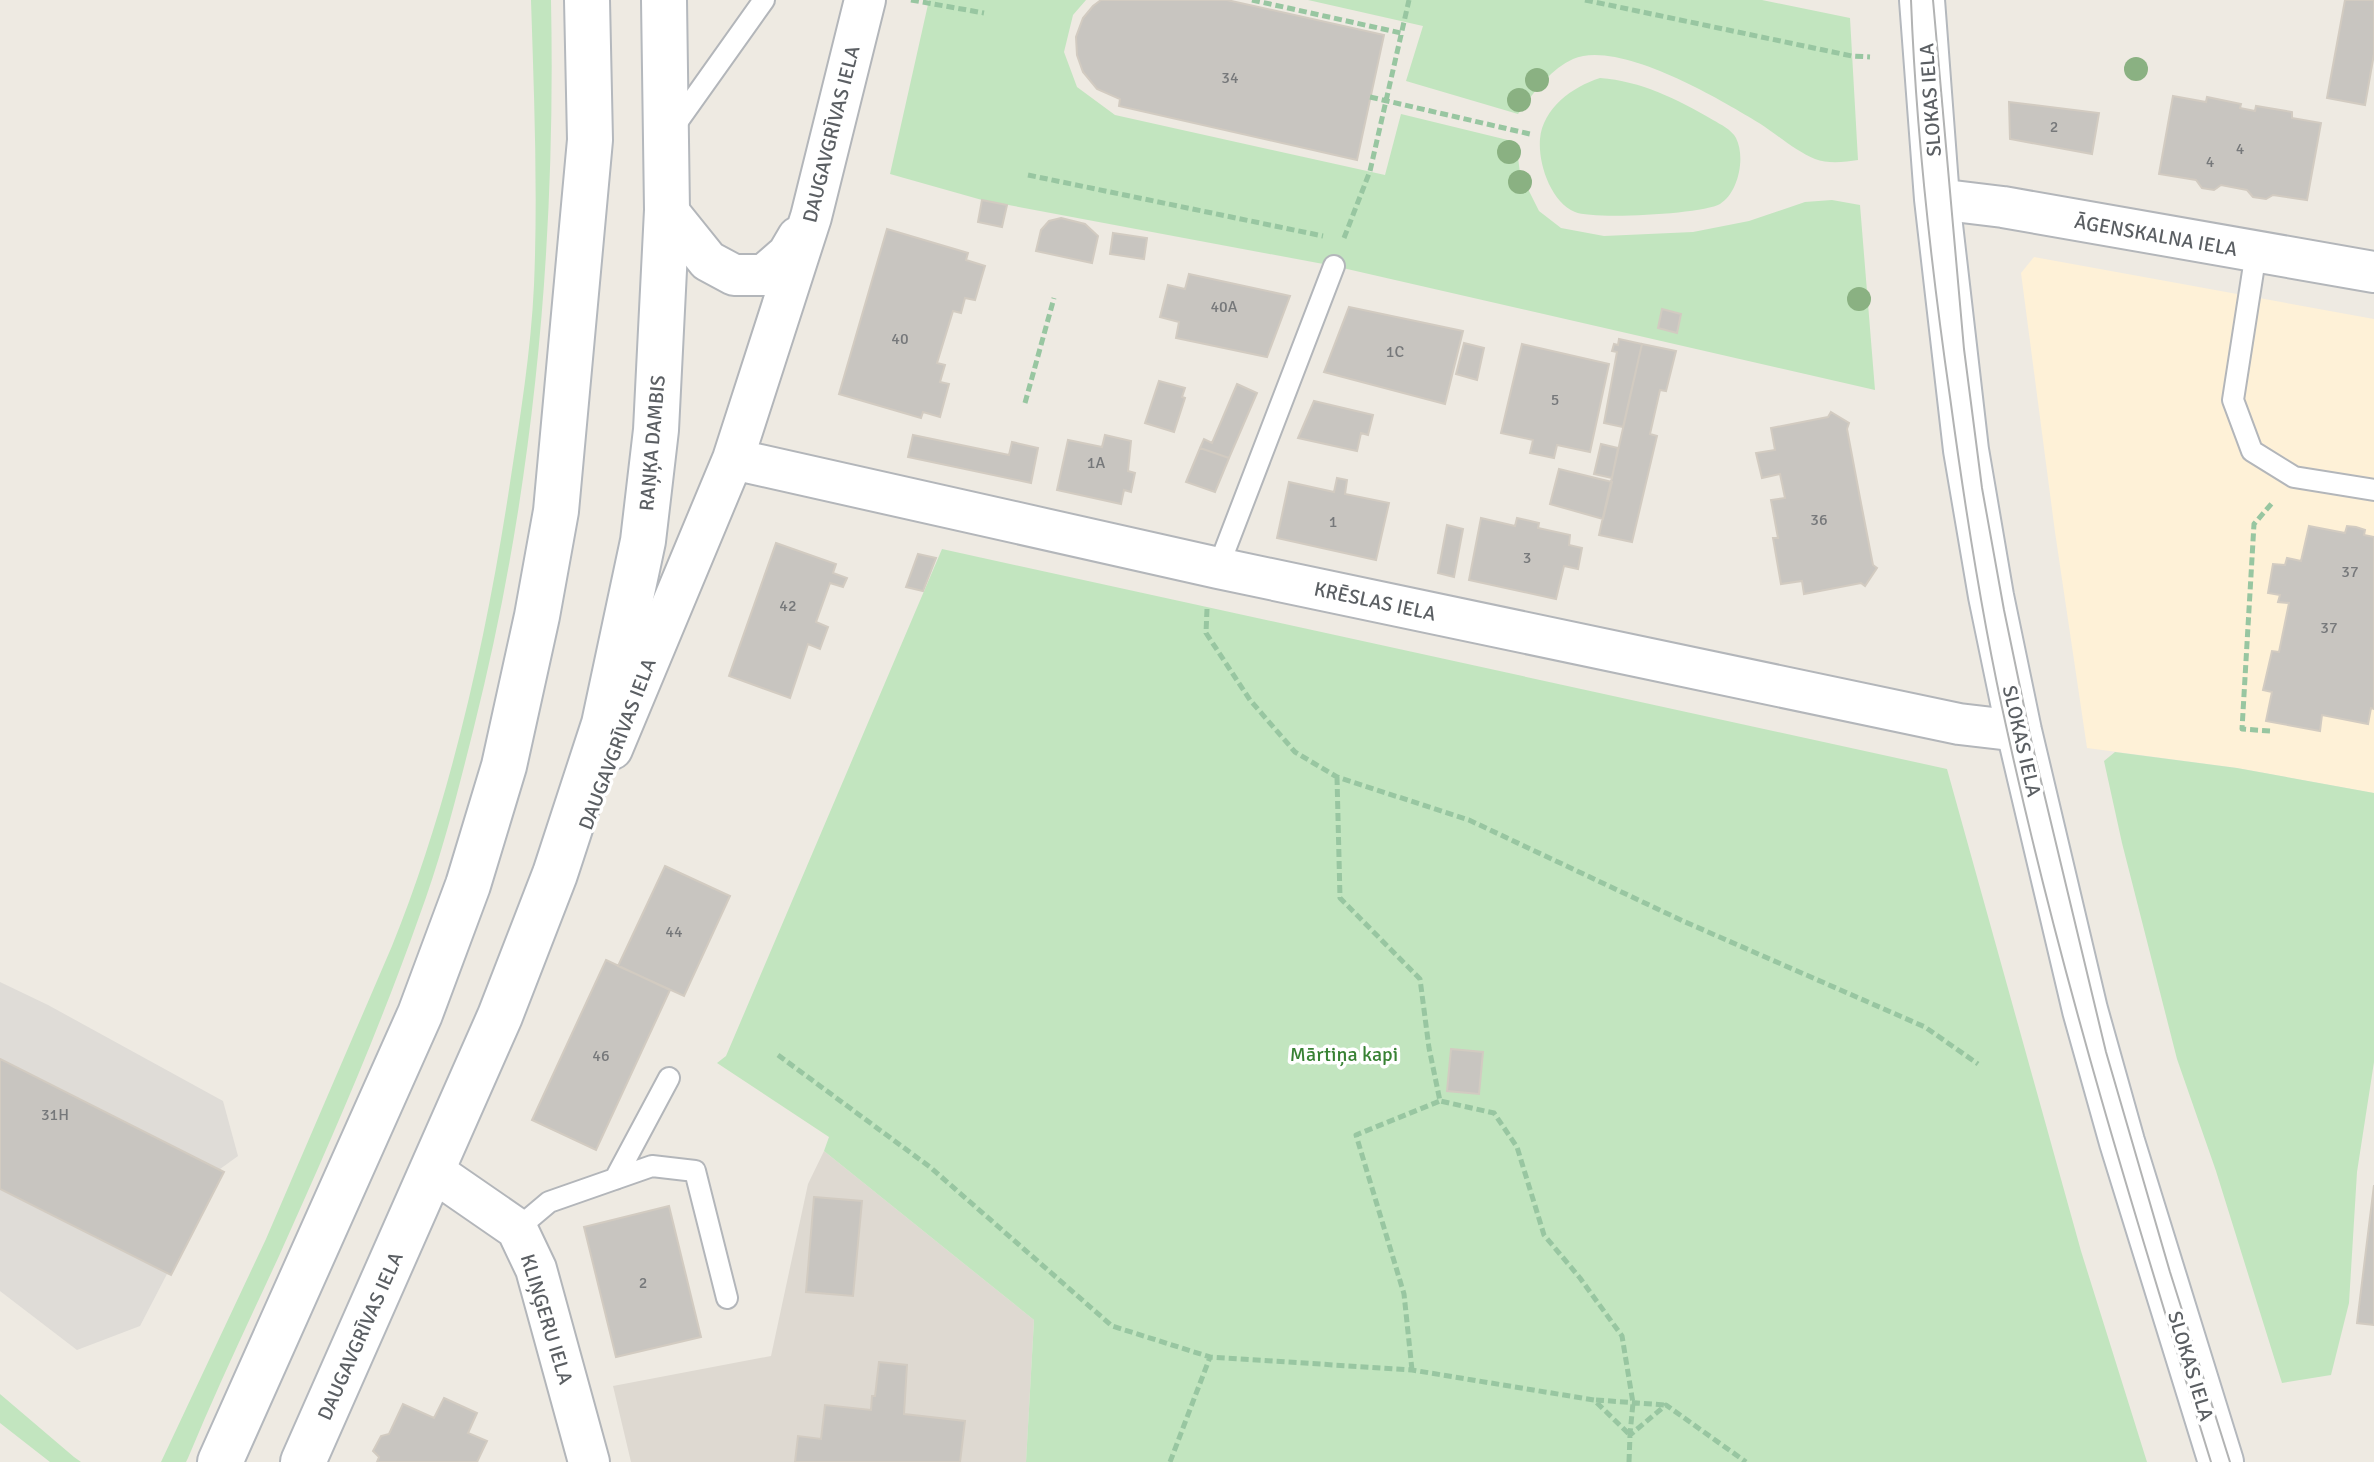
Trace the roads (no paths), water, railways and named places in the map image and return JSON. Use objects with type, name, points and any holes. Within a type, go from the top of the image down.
[{"type":"main road","points":[[220,1462],[420,1014],[468,885],[504,766],[556,511],[590,140],[587,0]]},
{"type":"main road","name":"RAŅĶA DAMBIS","points":[[555,874],[604,724],[643,541],[656,430],[667,210],[664,0]]},
{"type":"main road","name":"SLOKAS IELA","points":[[1922,0],[1937,199],[1966,450],[1991,596],[2019,731],[2085,1010],[2122,1142],[2221,1462]]},
{"type":"main road","name":"DAUGAVGRĪVAS IELA","points":[[303,1462],[500,1016],[555,874]]},
{"type":"street","name":"DAUGAVGRĪVAS IELA","points":[[555,874],[578,850],[616,736],[733,459],[811,217],[865,0]]},
{"type":"street","name":"ĀGENSKALNA IELA","points":[[1937,199],[2003,207],[2374,272]]},
{"type":"street","points":[[667,210],[708,261],[734,275],[764,275],[788,254],[811,217]]},
{"type":"street","name":"KRĒSLAS IELA","points":[[733,459],[1218,568],[1959,724],[2019,731]]},
{"type":"street","name":"KLIŅĢERU IELA","points":[[433,1171],[517,1229],[536,1269],[589,1462]]},
{"type":"lane","points":[[666,138],[764,0]]},
{"type":"lane","points":[[2256,252],[2233,400],[2252,451],[2294,477],[2374,490]]},
{"type":"lane","points":[[1218,568],[1334,266]]},
{"type":"lane","points":[[615,1179],[669,1078]]},
{"type":"lane","points":[[517,1229],[549,1202],[652,1166],[695,1171],[727,1298]]},
{"type":"tram line","points":[[1911,0],[1925,199],[1937,298],[1968,522],[1998,689],[2028,823],[2076,1007],[2211,1462]]},
{"type":"tram line","points":[[1933,0],[1964,349],[1982,488],[2004,610],[2030,735],[2106,1052],[2170,1272],[2230,1462]]},
{"type":"park label","name":"Mārtiņa kapi","points":[[1344,1054]]}]
